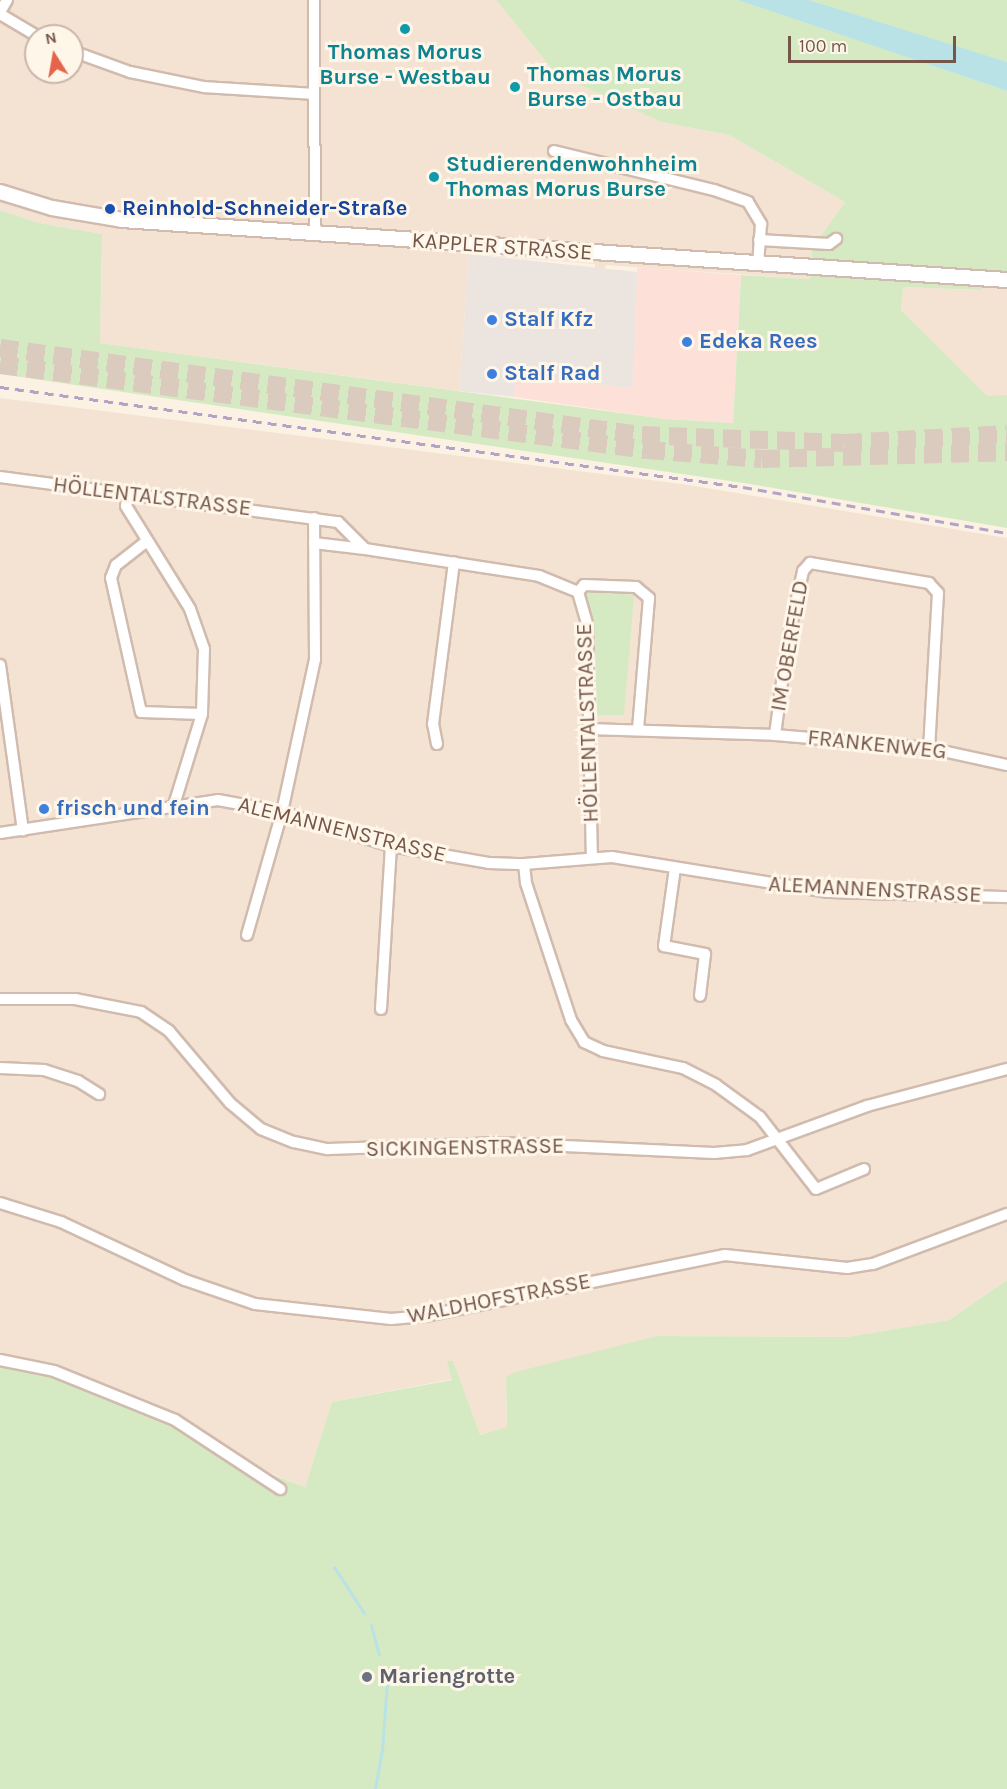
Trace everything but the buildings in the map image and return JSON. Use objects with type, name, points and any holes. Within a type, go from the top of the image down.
[{"type":"street","points":[[7,0],[0,13],[24,28]]},
{"type":"street","points":[[314,0],[315,234]]},
{"type":"street","points":[[84,55],[130,72],[204,87],[314,94]]},
{"type":"street","points":[[555,151],[736,196],[755,210],[761,225],[758,265]]},
{"type":"street","name":"KAPPLER STRASSE","points":[[0,192],[52,208],[111,219],[758,265],[1007,280]]},
{"type":"street","points":[[759,240],[829,244],[836,239]]},
{"type":"street","name":"HÖLLENTALSTRASSE","points":[[0,477],[338,522],[365,549]]},
{"type":"street","points":[[128,494],[126,506],[199,630],[206,668],[202,714],[174,805]]},
{"type":"street","points":[[247,935],[282,812],[315,658],[314,518]]},
{"type":"street","points":[[147,541],[116,565],[111,578],[141,712],[202,714]]},
{"type":"street","name":"HÖLLENTALSTRASSE","points":[[314,543],[539,576],[581,589],[587,624],[592,858]]},
{"type":"street","points":[[437,744],[433,724],[454,562]]},
{"type":"street","name":"IM OBERFELD","points":[[775,735],[789,633],[803,571],[810,563],[929,583],[938,593],[929,748]]},
{"type":"street","points":[[581,589],[636,587],[649,598],[638,728]]},
{"type":"street","points":[[0,665],[23,830]]},
{"type":"street","name":"FRANKENWEG","points":[[588,729],[638,728],[775,735],[929,748],[1007,765]]},
{"type":"street","name":"ALEMANNENSTRASSE","points":[[0,833],[218,800],[282,812],[391,846],[459,859],[524,864],[592,858],[625,858],[827,892],[1007,897]]},
{"type":"street","points":[[381,1009],[391,846]]},
{"type":"street","points":[[524,864],[526,883],[571,1020],[584,1042],[603,1051],[683,1068],[716,1084],[760,1117],[816,1188],[864,1169]]},
{"type":"street","points":[[675,868],[664,946],[705,954],[700,996]]},
{"type":"street","name":"SICKINGENSTRASSE","points":[[0,999],[75,999],[141,1012],[169,1031],[230,1103],[261,1129],[294,1142],[328,1149],[501,1143],[714,1153],[747,1150],[867,1106],[1007,1069]]},
{"type":"street","points":[[0,1068],[44,1070],[78,1081],[99,1094]]},
{"type":"street","name":"WALDHOFSTRASSE","points":[[0,1203],[61,1222],[185,1280],[237,1299],[391,1319],[425,1317],[725,1255],[847,1268],[873,1264],[1007,1214]]},
{"type":"street","points":[[0,1360],[54,1371],[175,1420],[280,1489]]},
{"type":"shaded area","points":[[0,0],[496,0],[556,74],[661,122],[729,135],[845,202],[812,248],[810,279],[606,265],[605,269],[595,269],[595,264],[469,254],[459,391],[100,343],[102,234],[39,223],[0,210]]},
{"type":"shaded area","points":[[469,254],[637,272],[633,388],[516,376],[514,397],[459,391]]},
{"type":"shaded area","points":[[637,267],[741,275],[733,423],[666,419],[514,397],[515,376],[633,388]]},
{"type":"shaded area","points":[[903,287],[980,290],[981,287],[1007,287],[1007,395],[987,397],[901,310]]},
{"type":"shaded area","points":[[0,398],[682,484],[1007,538],[1007,1280],[949,1320],[849,1337],[656,1336],[506,1378],[507,1428],[479,1435],[453,1361],[448,1361],[453,1379],[332,1402],[305,1487],[0,1365]]},
{"type":"green space","points":[[496,0],[740,0],[1007,91],[1007,287],[982,287],[981,290],[903,287],[901,310],[987,396],[1007,395],[1007,528],[744,483],[0,374],[0,210],[39,223],[102,234],[100,343],[666,419],[733,423],[741,275],[810,279],[812,248],[845,202],[729,135],[661,122],[556,74]]},
{"type":"green space","points":[[809,0],[1007,0],[1007,62],[936,41]]},
{"type":"green space","points":[[592,591],[634,595],[624,715],[597,715],[594,620],[586,594]]},
{"type":"green space","points":[[1007,1280],[1007,1789],[0,1789],[0,1365],[66,1380],[178,1424],[260,1470],[305,1487],[332,1402],[452,1380],[447,1361],[453,1361],[480,1435],[507,1427],[506,1377],[516,1372],[656,1336],[848,1337],[949,1320]]},
{"type":"water","points":[[738,0],[809,0],[1007,62],[1007,91]]},
{"type":"waterway","points":[[334,1567],[364,1613]]},
{"type":"waterway","points":[[371,1625],[379,1654]]},
{"type":"waterway","points":[[375,1789],[382,1751],[387,1682]]},
{"type":"tunnel","points":[[0,348],[642,435],[844,443],[1007,434]]},
{"type":"tunnel","points":[[0,365],[647,450],[762,459],[1007,452]]},
{"type":"railway","points":[[0,387],[743,487],[1007,533]]},
{"type":"place","name":"Thomas Morus Burse - Westbau","points":[[405,29]]},
{"type":"place","name":"Thomas Morus Burse - Ostbau","points":[[515,87]]},
{"type":"place","name":"Studierendenwohnheim Thomas Morus Burse","points":[[434,177]]},
{"type":"place","name":"Reinhold-Schneider-Straße","points":[[110,209]]},
{"type":"place","name":"Stalf Kfz","points":[[492,320]]},
{"type":"place","name":"Edeka Rees","points":[[687,342]]},
{"type":"place","name":"Stalf Rad","points":[[492,374]]},
{"type":"place","name":"frisch und fein","points":[[44,809]]},
{"type":"place","name":"Mariengrotte","points":[[367,1677]]}]
